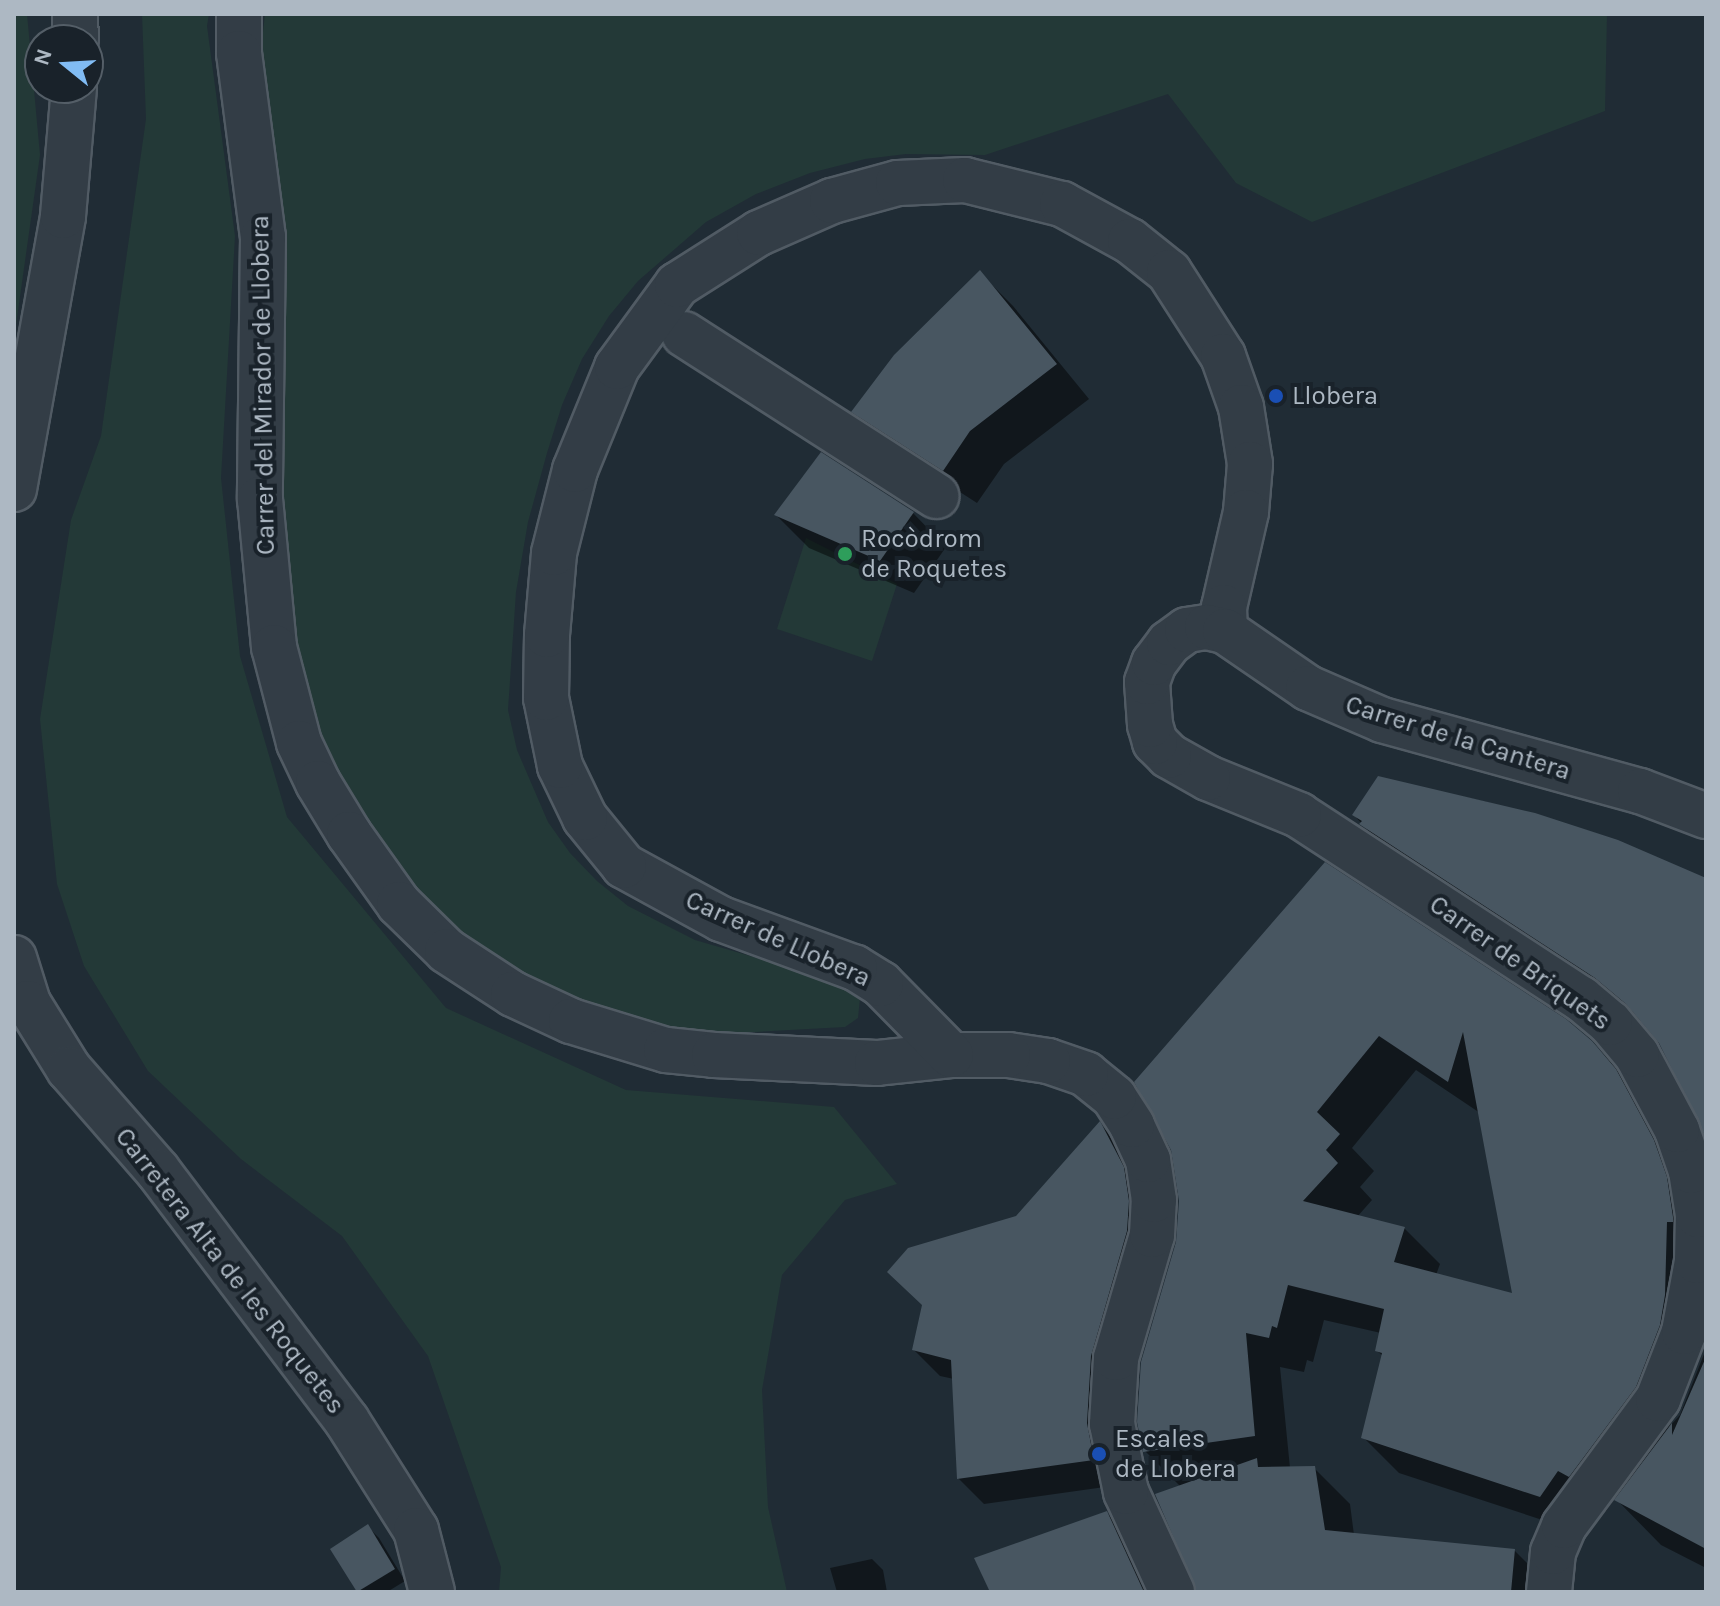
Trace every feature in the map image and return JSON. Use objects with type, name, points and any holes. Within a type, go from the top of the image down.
[{"type":"street","name":"Carrer del Mirador de Llobera","points":[[239,14],[239,53],[263,237],[260,499],[274,647],[299,743],[318,783],[399,904],[447,951],[513,994],[571,1021],[666,1050],[850,1063],[951,1055]]},
{"type":"street","points":[[14,489],[63,216],[73,104]]},
{"type":"street","name":"Carrer de Llobera","points":[[951,1055],[881,984],[855,968],[721,919],[624,866],[585,818],[560,766],[546,698],[547,635],[554,553],[575,470],[617,367],[677,285],[759,233],[832,201],[898,183],[965,180],[1062,204],[1130,241],[1169,272],[1223,356],[1241,407],[1250,464],[1246,512],[1224,607],[1225,631]]},
{"type":"street","points":[[684,334],[936,496]]},
{"type":"street","name":"Carrer de Briquets","points":[[1225,631],[1207,627],[1187,630],[1169,643],[1154,663],[1147,682],[1147,700],[1155,742],[1187,768],[1299,815],[1581,999],[1610,1023],[1637,1055],[1677,1130],[1691,1171],[1698,1215],[1697,1261],[1684,1332],[1658,1399],[1564,1526],[1553,1552],[1549,1592]]},
{"type":"street","name":"Carrer de la Cantera","points":[[1225,631],[1308,688],[1382,720],[1640,791],[1706,816]]},
{"type":"street","name":"Carretera Alta de les Roquetes","points":[[14,958],[28,1003],[69,1069],[158,1171],[347,1421],[416,1530],[432,1592]]},
{"type":"street","points":[[850,1063],[883,1016],[881,984]]},
{"type":"street","points":[[951,1055],[1008,1055],[1048,1061],[1086,1074],[1114,1097],[1132,1125],[1148,1160],[1154,1200],[1152,1235],[1116,1358],[1112,1424],[1126,1492],[1172,1592]]},
{"type":"green space","points":[[14,14],[27,14],[28,24],[24,24],[24,104],[35,104],[40,155],[14,339]]},
{"type":"green space","points":[[142,14],[209,14],[207,26],[235,236],[221,478],[240,656],[287,817],[446,1008],[626,1090],[834,1107],[897,1184],[845,1200],[782,1275],[762,1390],[768,1507],[787,1592],[499,1592],[501,1567],[428,1356],[342,1236],[241,1159],[148,1071],[84,966],[57,884],[40,719],[71,520],[101,436],[146,119]]},
{"type":"green space","points":[[265,14],[1607,14],[1605,111],[1312,222],[1236,183],[1168,94],[985,155],[906,154],[865,159],[810,173],[756,194],[706,222],[638,281],[609,316],[582,359],[562,405],[547,453],[528,522],[516,592],[508,710],[517,750],[548,822],[570,853],[597,881],[628,906],[695,940],[836,981],[854,989],[860,998],[858,1018],[845,1027],[716,1034],[650,1024],[587,1004],[482,952],[427,908],[360,811],[316,737],[294,637],[284,555],[260,59]]},
{"type":"green space","points":[[806,538],[897,584],[872,661],[777,629]]},
{"type":"building","points":[[980,270],[1057,364],[970,431],[943,471],[851,412],[894,355]]},
{"type":"building","points":[[821,452],[914,512],[880,561],[774,515]]},
{"type":"building","points":[[1378,776],[1535,813],[1618,840],[1706,878],[1706,1138],[1659,1043],[1626,1004],[1595,978],[1359,824],[1362,821],[1352,815]]},
{"type":"building","points":[[1325,862],[1566,1019],[1592,1041],[1616,1069],[1654,1140],[1667,1177],[1673,1222],[1667,1222],[1665,1295],[1660,1325],[1636,1387],[1569,1477],[1558,1471],[1540,1497],[1361,1438],[1382,1353],[1375,1351],[1384,1309],[1288,1285],[1277,1328],[1272,1326],[1269,1338],[1246,1333],[1255,1436],[1143,1452],[1137,1422],[1141,1362],[1176,1242],[1179,1201],[1171,1150],[1134,1082]],"holes":[[[1463,1032],[1512,1293],[1394,1262],[1405,1227],[1303,1201],[1338,1163],[1326,1150],[1340,1134],[1317,1112],[1379,1036],[1448,1082]]]},
{"type":"building","points":[[1100,1121],[1124,1167],[1129,1201],[1127,1231],[1091,1356],[1087,1423],[1094,1460],[957,1479],[951,1360],[912,1350],[922,1305],[887,1272],[908,1248],[1016,1216]]},
{"type":"building","points":[[1706,1357],[1706,1549],[1614,1500],[1672,1423],[1672,1435]]},
{"type":"building","points":[[1257,1458],[1258,1467],[1315,1466],[1325,1530],[1515,1549],[1511,1592],[1197,1592],[1155,1494]]},
{"type":"building","points":[[1107,1511],[1144,1592],[990,1592],[974,1558]]},
{"type":"building","points":[[368,1524],[395,1569],[357,1592],[330,1549]]},
{"type":"place","name":"Llobera","points":[[1276,396]]},
{"type":"place","name":"Rocòdrom de Roquetes","points":[[845,554]]},
{"type":"place","name":"Escales de Llobera","points":[[1099,1454]]}]
